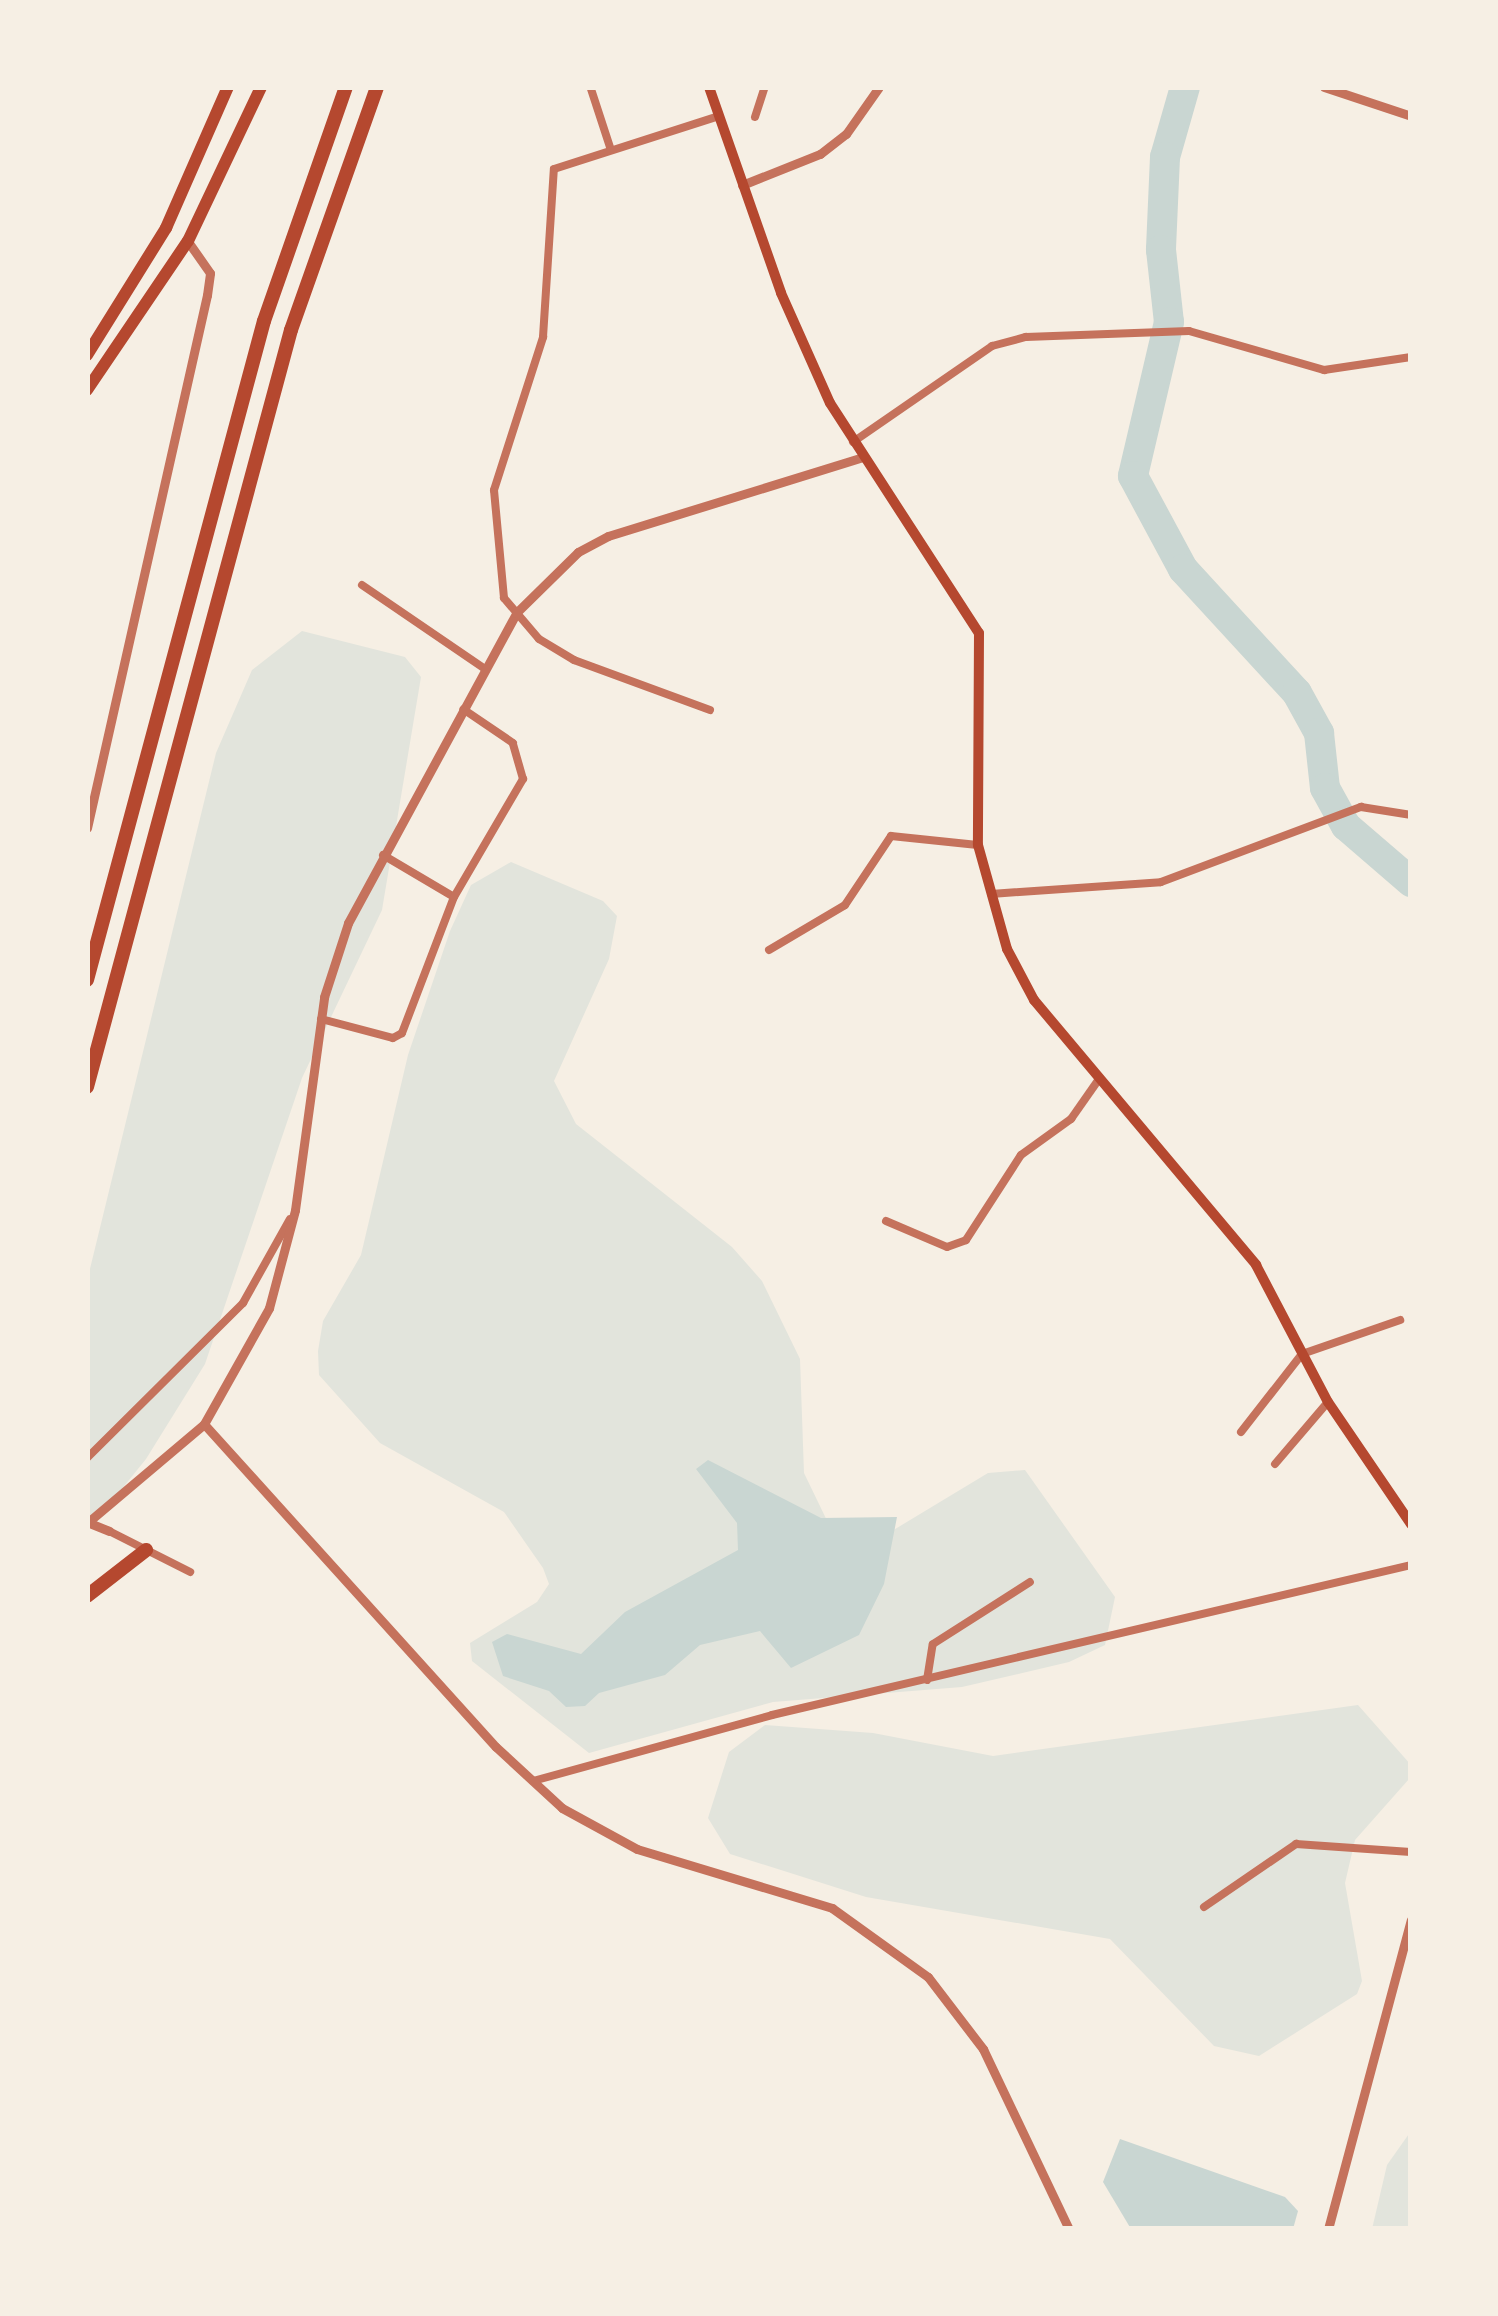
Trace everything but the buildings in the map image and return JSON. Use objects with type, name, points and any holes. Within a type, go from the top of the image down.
[{"type":"highway","points":[[87,980],[238,410],[346,87]]},
{"type":"highway","points":[[87,1087],[291,330],[377,87]]},
{"type":"highway","points":[[87,1596],[146,1550]]},
{"type":"main road","points":[[87,355],[166,228],[229,87]]},
{"type":"main road","points":[[87,390],[188,241],[261,87]]},
{"type":"main road","points":[[709,87],[806,352],[853,442],[950,579],[983,646],[978,845],[989,895],[1034,1000],[1212,1204],[1256,1265],[1328,1402],[1411,1524]]},
{"type":"street","points":[[755,117],[765,87]]},
{"type":"street","points":[[742,185],[820,154],[846,134],[879,87]]},
{"type":"street","points":[[1324,87],[1411,116]]},
{"type":"street","points":[[591,89],[610,147]]},
{"type":"street","points":[[710,710],[574,660],[516,613],[503,598],[494,547],[494,490],[543,337],[554,169],[610,147],[719,116]]},
{"type":"street","points":[[87,828],[207,295],[210,273],[188,241]]},
{"type":"street","points":[[853,442],[992,346],[1026,338],[1189,332],[1324,370],[1358,371],[1411,357]]},
{"type":"street","points":[[190,1572],[87,1522],[204,1424],[269,1308],[295,1210],[320,1018],[348,923],[380,854],[516,613],[578,552],[608,536],[863,457]]},
{"type":"street","points":[[362,585],[484,669]]},
{"type":"street","points":[[320,1018],[393,1038],[402,1033],[454,897],[523,779],[513,743],[461,709]]},
{"type":"street","points":[[989,895],[1161,882],[1361,807],[1411,815]]},
{"type":"street","points":[[769,950],[844,905],[891,836],[978,845]]},
{"type":"street","points":[[380,854],[454,897]]},
{"type":"street","points":[[886,1221],[947,1246],[966,1240],[1021,1155],[1070,1119],[1100,1078]]},
{"type":"street","points":[[87,1458],[243,1304],[295,1210]]},
{"type":"street","points":[[1241,1432],[1302,1354],[1400,1320]]},
{"type":"street","points":[[1275,1464],[1328,1402]]},
{"type":"street","points":[[204,1424],[531,1782],[637,1849],[832,1908],[928,1977],[982,2049],[1069,2229]]},
{"type":"street","points":[[531,1782],[927,1680],[1411,1565]]},
{"type":"street","points":[[927,1680],[933,1644],[1030,1582]]},
{"type":"street","points":[[1204,1907],[1296,1844],[1411,1852]]},
{"type":"street","points":[[1328,2229],[1411,1921]]},
{"type":"shaded area","points":[[302,631],[405,657],[421,677],[382,910],[302,1078],[205,1364],[146,1459],[87,1532],[87,1281],[216,753],[252,670]]},
{"type":"shaded area","points":[[511,862],[603,901],[617,916],[609,959],[554,1081],[576,1124],[732,1247],[762,1281],[800,1359],[804,1473],[833,1533],[872,1543],[988,1473],[1025,1470],[1115,1597],[1105,1645],[1069,1662],[962,1687],[773,1702],[589,1753],[472,1661],[470,1643],[537,1602],[549,1584],[543,1568],[504,1512],[380,1443],[319,1375],[318,1351],[323,1321],[361,1255],[408,1055],[450,931],[471,885]]},
{"type":"shaded area","points":[[708,1460],[821,1518],[897,1517],[884,1584],[859,1635],[791,1668],[760,1631],[700,1645],[665,1675],[599,1693],[585,1706],[566,1707],[549,1691],[503,1676],[492,1642],[507,1634],[581,1654],[625,1612],[738,1550],[737,1523],[696,1469]]},
{"type":"shaded area","points":[[1358,1705],[1411,1765],[1409,1779],[1355,1840],[1345,1883],[1362,1981],[1357,1994],[1259,2056],[1214,2046],[1110,1939],[866,1897],[730,1854],[708,1818],[729,1752],[765,1725],[873,1733],[993,1756]]},
{"type":"shaded area","points":[[1411,2131],[1411,2229],[1372,2229],[1387,2165]]},
{"type":"shaded area","points":[[1120,2139],[1285,2197],[1298,2211],[1293,2229],[1131,2229],[1103,2182]]},
{"type":"waterway","points":[[1185,87],[1165,157],[1161,250],[1169,322],[1133,476],[1183,569],[1297,693],[1319,733],[1325,788],[1346,826],[1411,882]]}]
